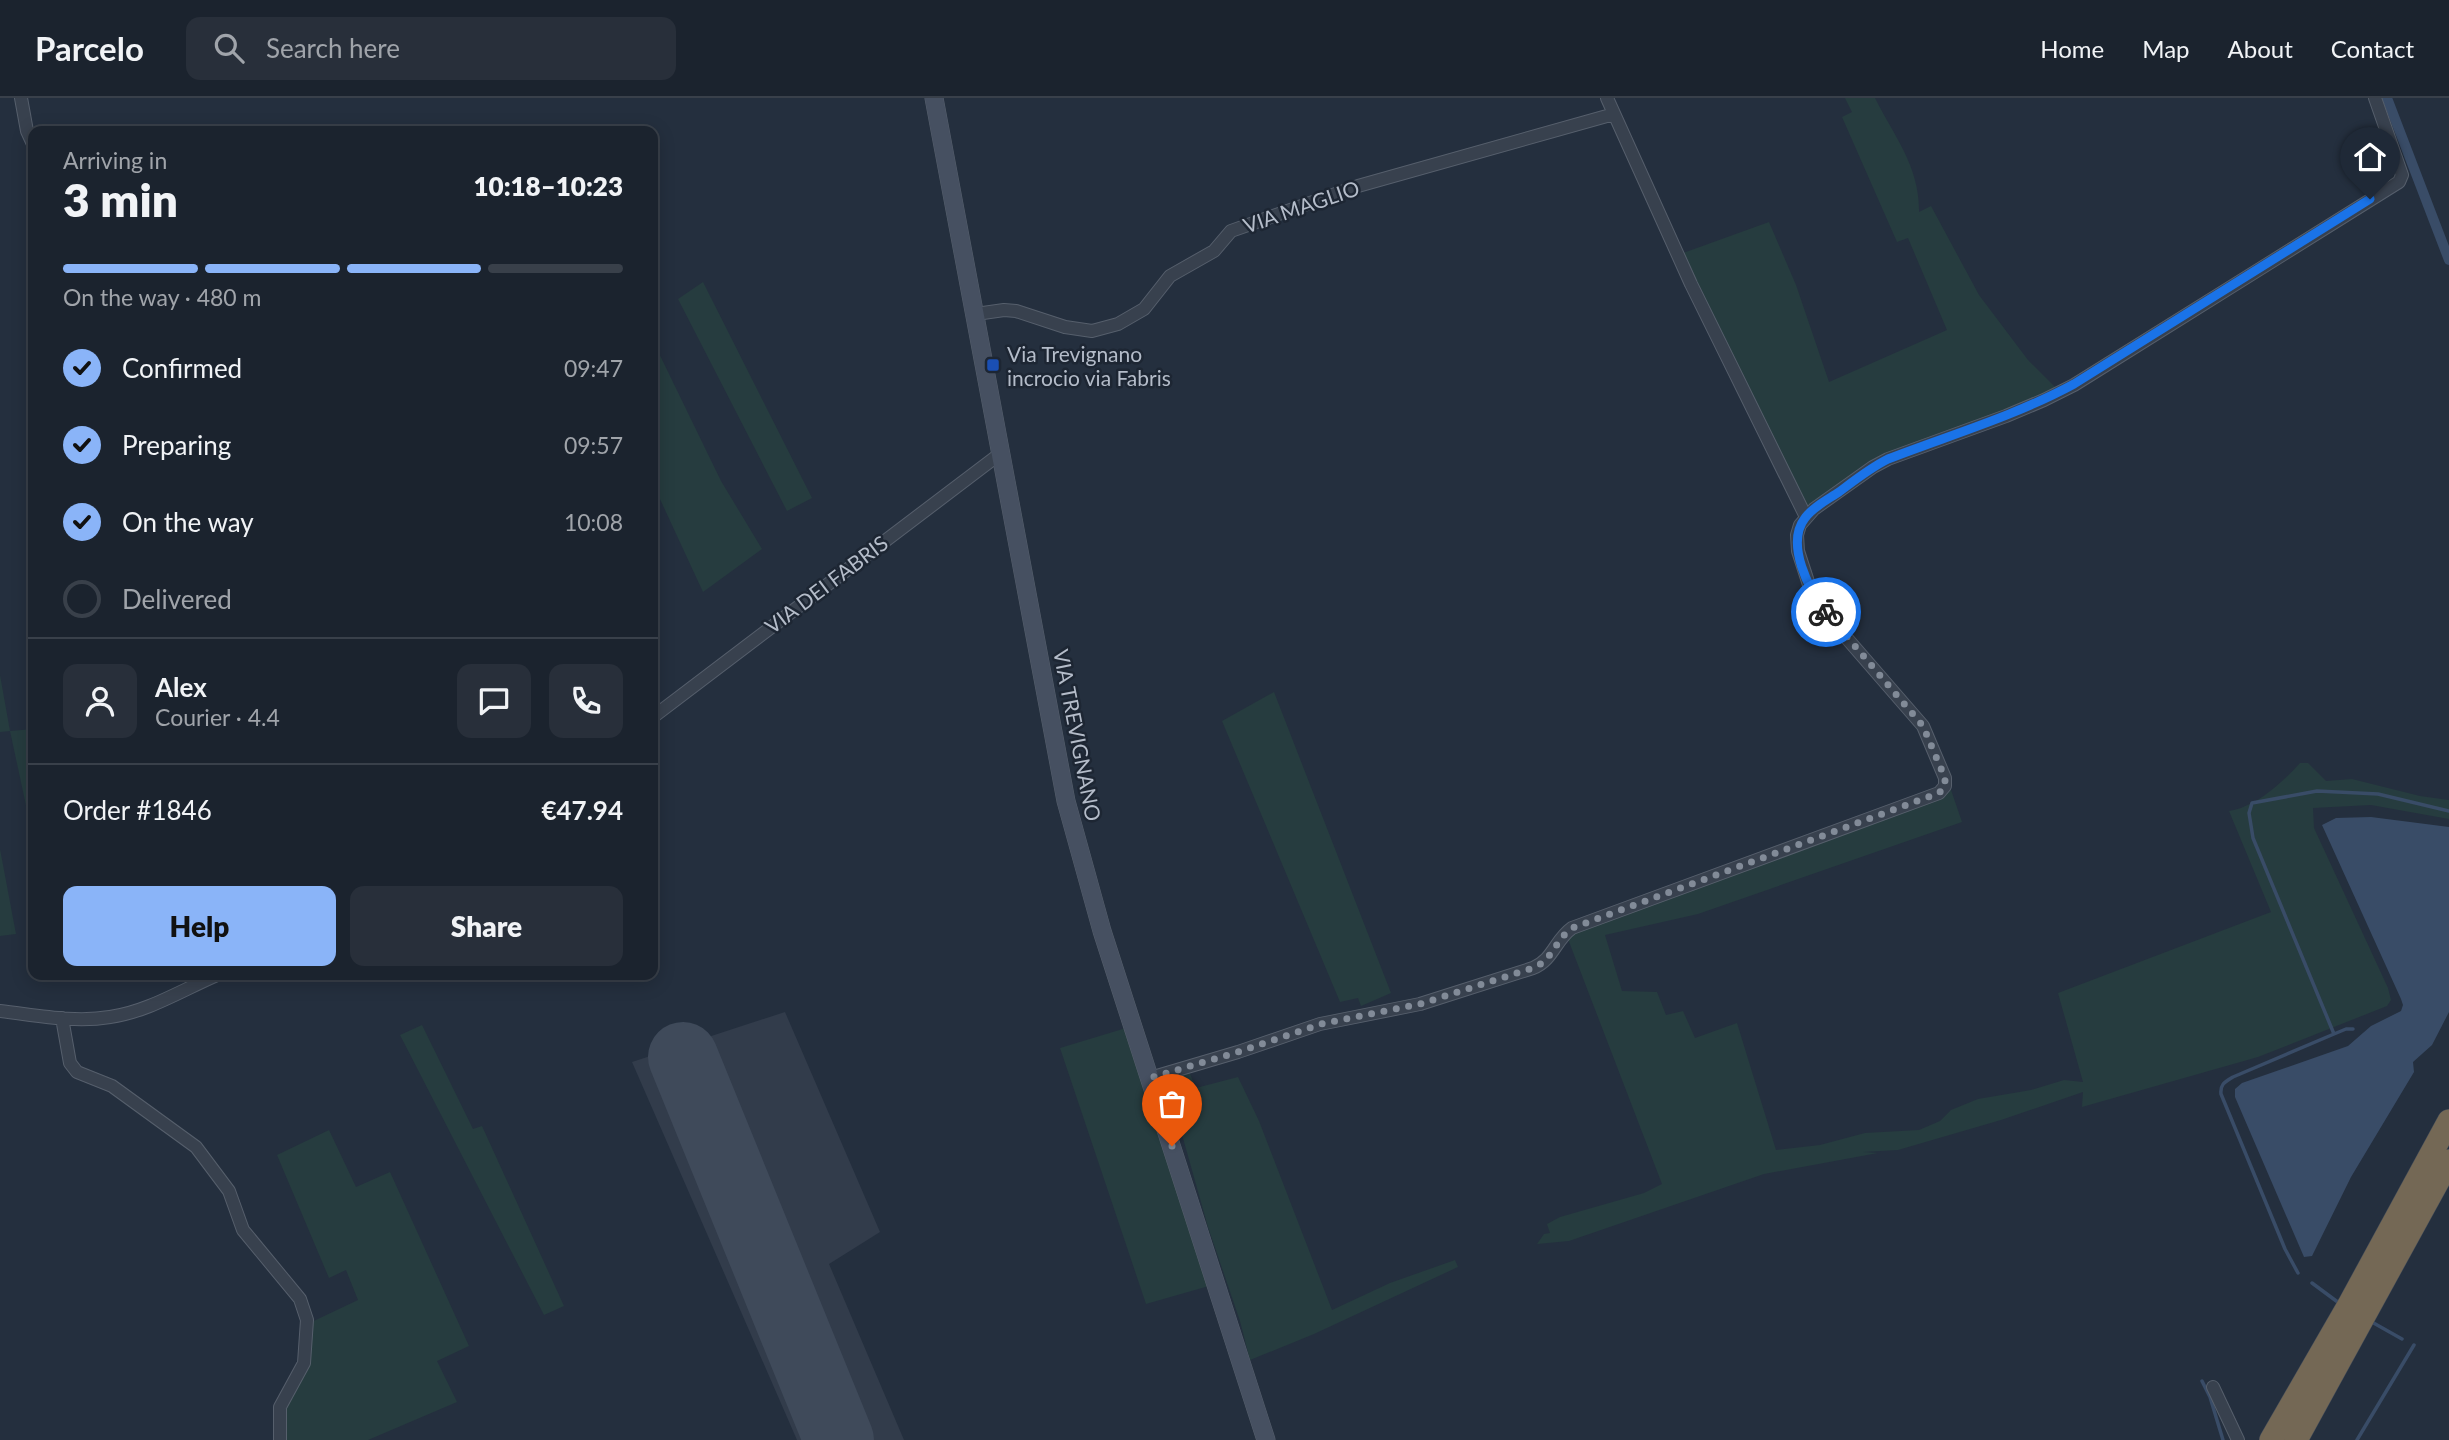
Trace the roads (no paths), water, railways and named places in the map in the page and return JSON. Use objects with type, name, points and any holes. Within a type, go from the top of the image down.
[{"type":"highway","points":[[2270,1440],[2350,1303],[2449,1121]]},
{"type":"highway","points":[[2296,1440],[2449,1161]]},
{"type":"main road","name":"VIA TREVIGNANO","points":[[934,98],[1066,801],[1102,931],[1266,1440]]},
{"type":"street","points":[[21,98],[28,133]]},
{"type":"street","points":[[1607,98],[1691,284],[1806,517]]},
{"type":"street","points":[[1150,1078],[1321,1024],[1420,1004],[1533,968],[1550,958],[1561,937],[1572,928],[1939,793],[1945,786],[1945,778],[1923,726],[1837,627],[1811,591],[1798,551],[1797,535],[1806,517],[1873,467],[1888,459],[2006,416],[2074,384],[2399,182],[2402,176],[2375,98]]},
{"type":"street","name":"VIA MAGLIO","points":[[976,314],[1016,311],[1065,327],[1092,331],[1118,324],[1144,309],[1170,276],[1214,251],[1231,231],[1358,186],[1615,114]]},
{"type":"street","name":"VIA DEI FABRIS","points":[[658,713],[1001,453]]},
{"type":"street","points":[[0,1011],[62,1018],[109,1018],[144,1009],[206,980]]},
{"type":"street","points":[[62,1018],[70,1063],[78,1072],[112,1086],[196,1147],[229,1191],[243,1230],[300,1299],[307,1320],[304,1363],[280,1407],[280,1440]]},
{"type":"street","points":[[2213,1387],[2238,1440]]},
{"type":"water","points":[[2371,817],[2449,827],[2449,1012],[2432,1045],[2413,1062],[2414,1072],[2351,1177],[2312,1256],[2304,1257],[2235,1097],[2235,1089],[2242,1083],[2348,1046],[2371,1026],[2401,1011],[2401,999],[2322,825],[2336,818]]},
{"type":"waterway","points":[[2387,98],[2449,260]]},
{"type":"waterway","points":[[2298,1273],[2285,1249],[2221,1094],[2222,1086],[2233,1077],[2334,1034],[2253,838],[2249,813],[2252,803],[2317,791],[2378,794],[2449,811]]},
{"type":"waterway","points":[[2334,1034],[2353,1029]]},
{"type":"waterway","points":[[2312,1283],[2339,1303]]},
{"type":"waterway","points":[[2370,1321],[2402,1339]]},
{"type":"waterway","points":[[2357,1440],[2414,1345]]},
{"type":"waterway","points":[[2202,1381],[2210,1397],[2223,1440]]},
{"type":"place","name":"Via Trevignano incrocio via Fabris","points":[[993,365]]}]
